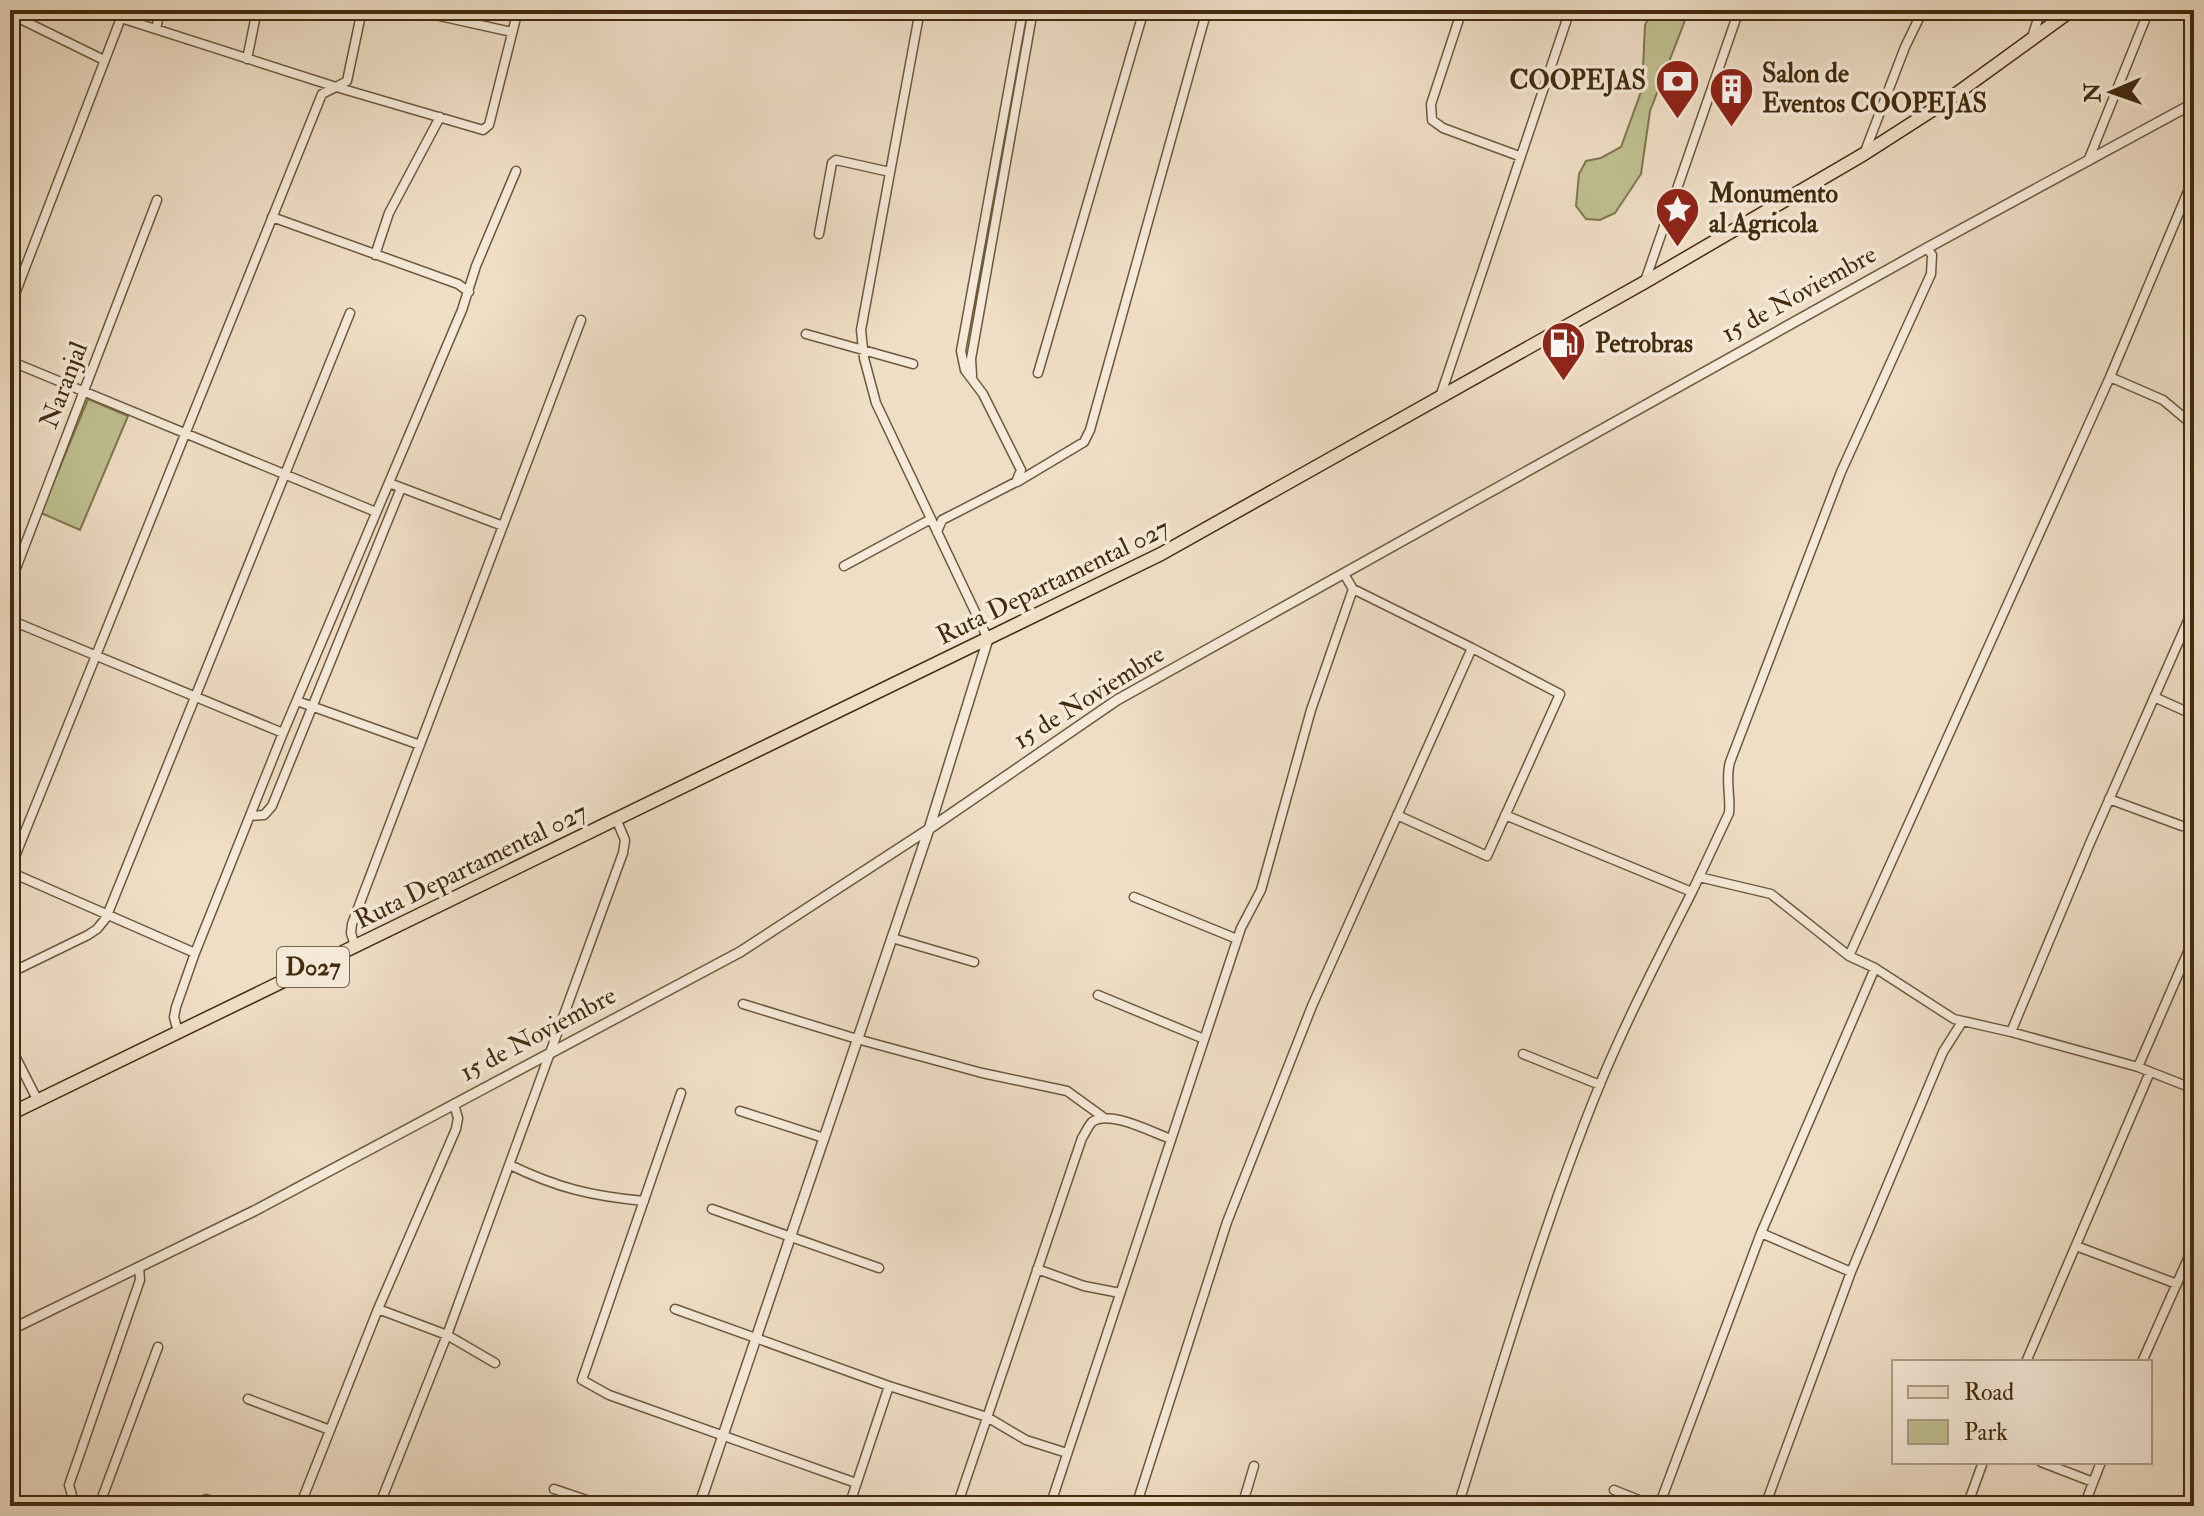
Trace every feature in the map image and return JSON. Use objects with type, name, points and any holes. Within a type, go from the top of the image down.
[{"type":"main road","name":"Ruta Departamental 027","points":[[10,1114],[1161,554],[1645,282],[1864,154],[1945,102],[2072,10]]},
{"type":"street","points":[[156,29],[160,10]]},
{"type":"street","points":[[247,59],[257,10]]},
{"type":"street","points":[[195,953],[10,871],[322,94],[347,81],[362,10]]},
{"type":"street","points":[[10,307],[121,18],[483,130],[489,125],[518,10]]},
{"type":"street","points":[[699,1506],[929,829],[988,639],[876,403],[862,348],[861,330],[920,10]]},
{"type":"street","points":[[973,380],[971,359],[1033,12],[1022,10],[961,351],[961,361],[1019,462],[1021,470],[1016,482]]},
{"type":"street","points":[[1038,373],[1144,10]]},
{"type":"street","points":[[937,533],[942,520],[1084,442],[1090,430],[1207,10]]},
{"type":"street","points":[[1462,10],[1431,104],[1432,120],[1443,128],[1519,156]]},
{"type":"street","points":[[1440,397],[1570,10]]},
{"type":"street","points":[[1645,282],[1739,10]]},
{"type":"street","points":[[1864,154],[1905,47],[1923,10]]},
{"type":"street","points":[[2030,42],[2041,10]]},
{"type":"street","points":[[2088,161],[2149,10]]},
{"type":"street","points":[[426,13],[512,32]]},
{"type":"street","points":[[10,14],[104,60]]},
{"type":"street","name":"15 de Noviembre","points":[[10,1330],[254,1211],[740,952],[929,829],[1117,700],[1927,248],[2194,103]]},
{"type":"street","points":[[375,255],[389,213],[440,117]]},
{"type":"street","points":[[819,234],[832,163],[836,160],[890,172]]},
{"type":"street","points":[[178,1032],[174,1017],[176,1007],[195,953],[283,733],[469,292],[476,266],[516,171]]},
{"type":"street","points":[[1849,956],[2110,377],[2194,177]]},
{"type":"street","name":"Naranjal","points":[[10,584],[157,200]]},
{"type":"street","points":[[272,217],[458,284],[469,292]]},
{"type":"street","points":[[1458,1506],[1530,1278],[1600,1085],[1729,813],[1731,800],[1727,781],[1730,762],[1841,472],[1931,274],[1932,255],[1927,248]]},
{"type":"street","points":[[10,973],[88,935],[97,929],[107,914],[350,313]]},
{"type":"street","points":[[355,946],[352,924],[581,320]]},
{"type":"street","points":[[806,334],[913,364]]},
{"type":"street","points":[[10,361],[376,512]]},
{"type":"street","points":[[2110,377],[2163,400],[2194,426]]},
{"type":"street","points":[[389,483],[503,526]]},
{"type":"street","points":[[250,816],[264,815],[272,806],[401,488]]},
{"type":"street","points":[[844,566],[931,519]]},
{"type":"street","points":[[1344,574],[1353,589],[1560,694],[1487,856],[1397,815]]},
{"type":"street","points":[[1050,1506],[1237,939],[1261,890],[1311,710],[1353,589]]},
{"type":"street","points":[[2011,1032],[2194,607]]},
{"type":"street","points":[[10,620],[283,733]]},
{"type":"street","points":[[1136,1506],[1227,1222],[1312,1006],[1472,648]]},
{"type":"street","points":[[2154,697],[2194,715]]},
{"type":"street","points":[[297,701],[420,745]]},
{"type":"street","points":[[2109,799],[2182,826]]},
{"type":"street","points":[[1505,815],[1692,892]]},
{"type":"street","points":[[379,1506],[447,1335],[623,853],[625,840],[617,821]]},
{"type":"street","points":[[1699,877],[1771,894],[1849,956],[1875,968],[1962,1022],[2011,1032],[2138,1067],[2194,1089]]},
{"type":"street","points":[[1134,897],[1237,939]]},
{"type":"street","points":[[892,938],[974,962]]},
{"type":"street","points":[[2138,1067],[2194,938]]},
{"type":"street","points":[[1614,1490],[1656,1506],[1761,1233],[1875,968]]},
{"type":"street","points":[[1098,995],[1204,1039]]},
{"type":"street","points":[[743,1004],[982,1073],[1067,1091],[1103,1117],[1118,1119],[1171,1139]]},
{"type":"street","points":[[1765,1506],[1851,1272],[1943,1052],[1962,1022]]},
{"type":"street","points":[[10,1046],[38,1101]]},
{"type":"street","points":[[1523,1054],[1600,1085]]},
{"type":"street","points":[[2027,1360],[2150,1072]]},
{"type":"street","points":[[681,1093],[582,1380],[609,1395],[856,1483]]},
{"type":"street","points":[[300,1506],[378,1309],[456,1129],[458,1118],[454,1104]]},
{"type":"street","points":[[740,1111],[824,1138]]},
{"type":"street","points":[[957,1506],[1082,1138],[1092,1122],[1103,1117]]},
{"type":"street","points":[[510,1165],[570,1190],[593,1196],[644,1201]]},
{"type":"street","points":[[712,1209],[879,1268]]},
{"type":"street","points":[[1761,1233],[1851,1272]]},
{"type":"street","points":[[2143,1360],[2194,1245]]},
{"type":"street","points":[[2076,1246],[2177,1284]]},
{"type":"street","points":[[82,1506],[73,1499],[69,1485],[140,1280],[139,1267]]},
{"type":"street","points":[[1037,1269],[1084,1286],[1120,1293]]},
{"type":"street","points":[[378,1309],[447,1335],[495,1363]]},
{"type":"street","points":[[675,1309],[889,1386],[987,1417],[1026,1440],[1067,1453]]},
{"type":"street","points":[[94,1506],[100,1503],[158,1347]]},
{"type":"street","points":[[849,1506],[889,1386]]},
{"type":"street","points":[[248,1399],[330,1430]]},
{"type":"street","points":[[1967,1506],[1982,1464]]},
{"type":"street","points":[[2046,1464],[2093,1482]]},
{"type":"street","points":[[2084,1506],[2100,1464]]},
{"type":"street","points":[[1242,1506],[1254,1466]]},
{"type":"street","points":[[554,1489],[604,1506]]},
{"type":"street","points":[[206,1499],[223,1506]]},
{"type":"green space","points":[[1652,10],[1689,10],[1650,111],[1641,174],[1615,213],[1600,220],[1586,219],[1576,206],[1579,174],[1586,161],[1601,158],[1621,147],[1642,89],[1645,25]]},
{"type":"green space","points":[[88,399],[128,416],[80,530],[41,513]]},
{"type":"place","name":"COOPEJAS","points":[[1677,120]]},
{"type":"place","name":"Salon de Eventos COOPEJAS","points":[[1731,128]]},
{"type":"place","name":"Monumento al Agricola","points":[[1678,248]]},
{"type":"place","name":"Petrobras","points":[[1564,383]]}]
